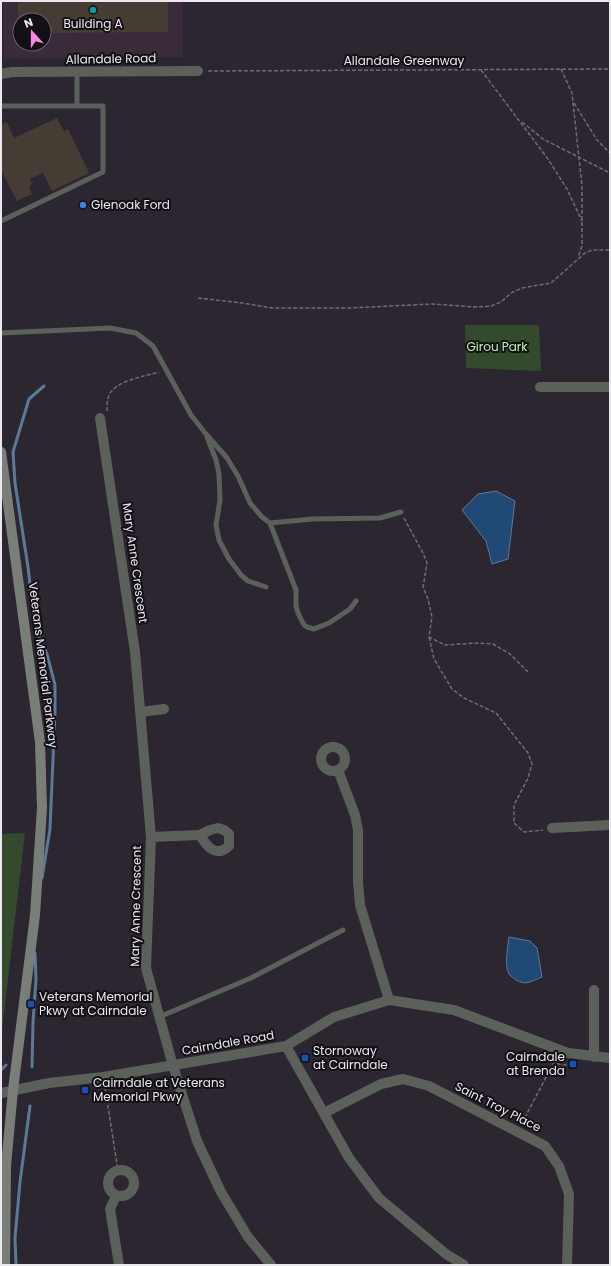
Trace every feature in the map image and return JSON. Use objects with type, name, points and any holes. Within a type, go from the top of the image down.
[{"type":"main road","name":"Veterans Memorial Parkway","points":[[1,452],[40,742],[42,808],[35,916],[13,1090],[6,1166],[5,1265]]},
{"type":"street","name":"Allandale Road","points":[[1,74],[12,72],[198,71]]},
{"type":"street","points":[[540,387],[610,387]]},
{"type":"street","name":"Mary Anne Crescent","points":[[100,418],[135,652],[151,837],[146,968],[172,1066],[197,1141],[221,1192],[248,1237],[270,1265]]},
{"type":"street","points":[[140,712],[164,709]]},
{"type":"street","points":[[338,770],[355,815],[358,830],[358,881],[360,905],[389,1000]]},
{"type":"street","points":[[552,828],[610,825]]},
{"type":"street","points":[[151,837],[200,835]]},
{"type":"street","points":[[594,990],[594,1057]]},
{"type":"street","name":"Cairndale Road","points":[[1,1092],[49,1083],[103,1077],[172,1066],[286,1046],[334,1017],[389,1000],[454,1010],[568,1053],[610,1058]]},
{"type":"street","points":[[286,1046],[350,1158],[379,1198],[446,1254],[464,1265]]},
{"type":"street","name":"Saint Troy Place","points":[[324,1113],[381,1084],[403,1079],[429,1086],[545,1146],[559,1166],[569,1194],[567,1265]]},
{"type":"street","points":[[118,1171],[128,1173],[134,1182],[131,1192],[127,1195],[116,1196],[109,1188],[109,1177],[118,1171]]},
{"type":"street","points":[[116,1196],[110,1209],[119,1265]]},
{"type":"lane","points":[[77,72],[77,106]]},
{"type":"lane","points":[[1,106],[103,106],[102,172],[1,221]]},
{"type":"lane","points":[[1,333],[110,328],[136,333],[153,346],[192,415],[227,458],[238,476],[250,503],[262,517],[270,523],[296,590],[296,606],[304,625],[314,629],[329,623],[350,609],[356,601]]},
{"type":"lane","points":[[206,434],[212,447],[219,474],[220,500],[216,525],[219,540],[229,559],[242,575],[248,581],[266,588]]},
{"type":"lane","points":[[270,523],[380,518],[401,512]]},
{"type":"lane","points":[[159,1017],[251,978],[343,930]]},
{"type":"path","points":[[561,69],[572,94],[582,186],[582,246],[577,258]]},
{"type":"path","name":"Allandale Greenway","points":[[198,71],[610,69]]},
{"type":"path","points":[[481,70],[548,159],[567,189],[582,221]]},
{"type":"path","points":[[573,102],[597,140],[610,153]]},
{"type":"path","points":[[519,120],[543,138],[610,173]]},
{"type":"path","points":[[198,298],[272,308],[349,308],[432,304],[476,307],[491,306],[501,302],[511,293],[522,288],[551,282],[577,258],[585,253],[592,250],[610,250]]},
{"type":"path","points":[[100,418],[107,414],[109,394],[116,386],[127,381],[166,370]]},
{"type":"path","points":[[401,512],[426,558],[427,568],[423,587],[428,599],[432,617],[429,637],[434,659],[452,689],[464,698],[496,713],[528,753],[532,764],[528,778],[514,804],[514,823],[524,832],[548,830],[552,828]]},
{"type":"path","points":[[429,637],[445,645],[478,643],[493,644],[510,654],[528,672]]},
{"type":"path","points":[[517,1132],[554,1062],[559,1065]]},
{"type":"path","points":[[103,1077],[118,1171]]},
{"type":"shaded area","points":[[3,1],[183,1],[183,57],[4,59]]},
{"type":"green space","name":"Girou Park","points":[[465,325],[539,325],[541,371],[466,368]]},
{"type":"green space","points":[[25,833],[1,1039],[1,834]]},
{"type":"water","points":[[496,491],[515,501],[508,559],[492,564],[486,541],[462,510],[478,494]]},
{"type":"water","points":[[509,937],[530,941],[537,948],[542,977],[523,983],[510,975],[507,966]]},
{"type":"building","name":"Building A","points":[[18,1],[168,1],[168,32],[52,33],[52,12],[18,12]]},
{"type":"building","points":[[57,118],[64,131],[68,129],[89,173],[52,191],[43,173],[30,179],[32,184],[29,186],[32,194],[17,201],[1,170],[1,124],[7,122],[14,138]]},
{"type":"waterway","points":[[42,878],[50,829],[55,685],[47,654],[35,628],[28,567],[15,483],[13,452],[29,399],[44,386]]},
{"type":"waterway","points":[[32,1067],[36,979],[35,953]]},
{"type":"waterway","points":[[1,1070],[6,1065]]},
{"type":"waterway","points":[[16,1265],[15,1238],[20,1182],[30,1106]]},
{"type":"place","name":"Building A","points":[[93,10]]},
{"type":"place","name":"Glenoak Ford","points":[[83,205]]},
{"type":"place","name":"Veterans Memorial Pkwy at Cairndale","points":[[31,1004]]},
{"type":"place","name":"Stornoway at Cairndale","points":[[305,1058]]},
{"type":"place","name":"Cairndale at Brenda","points":[[573,1064]]},
{"type":"place","name":"Cairndale at Veterans Memorial Pkwy","points":[[85,1090]]}]
